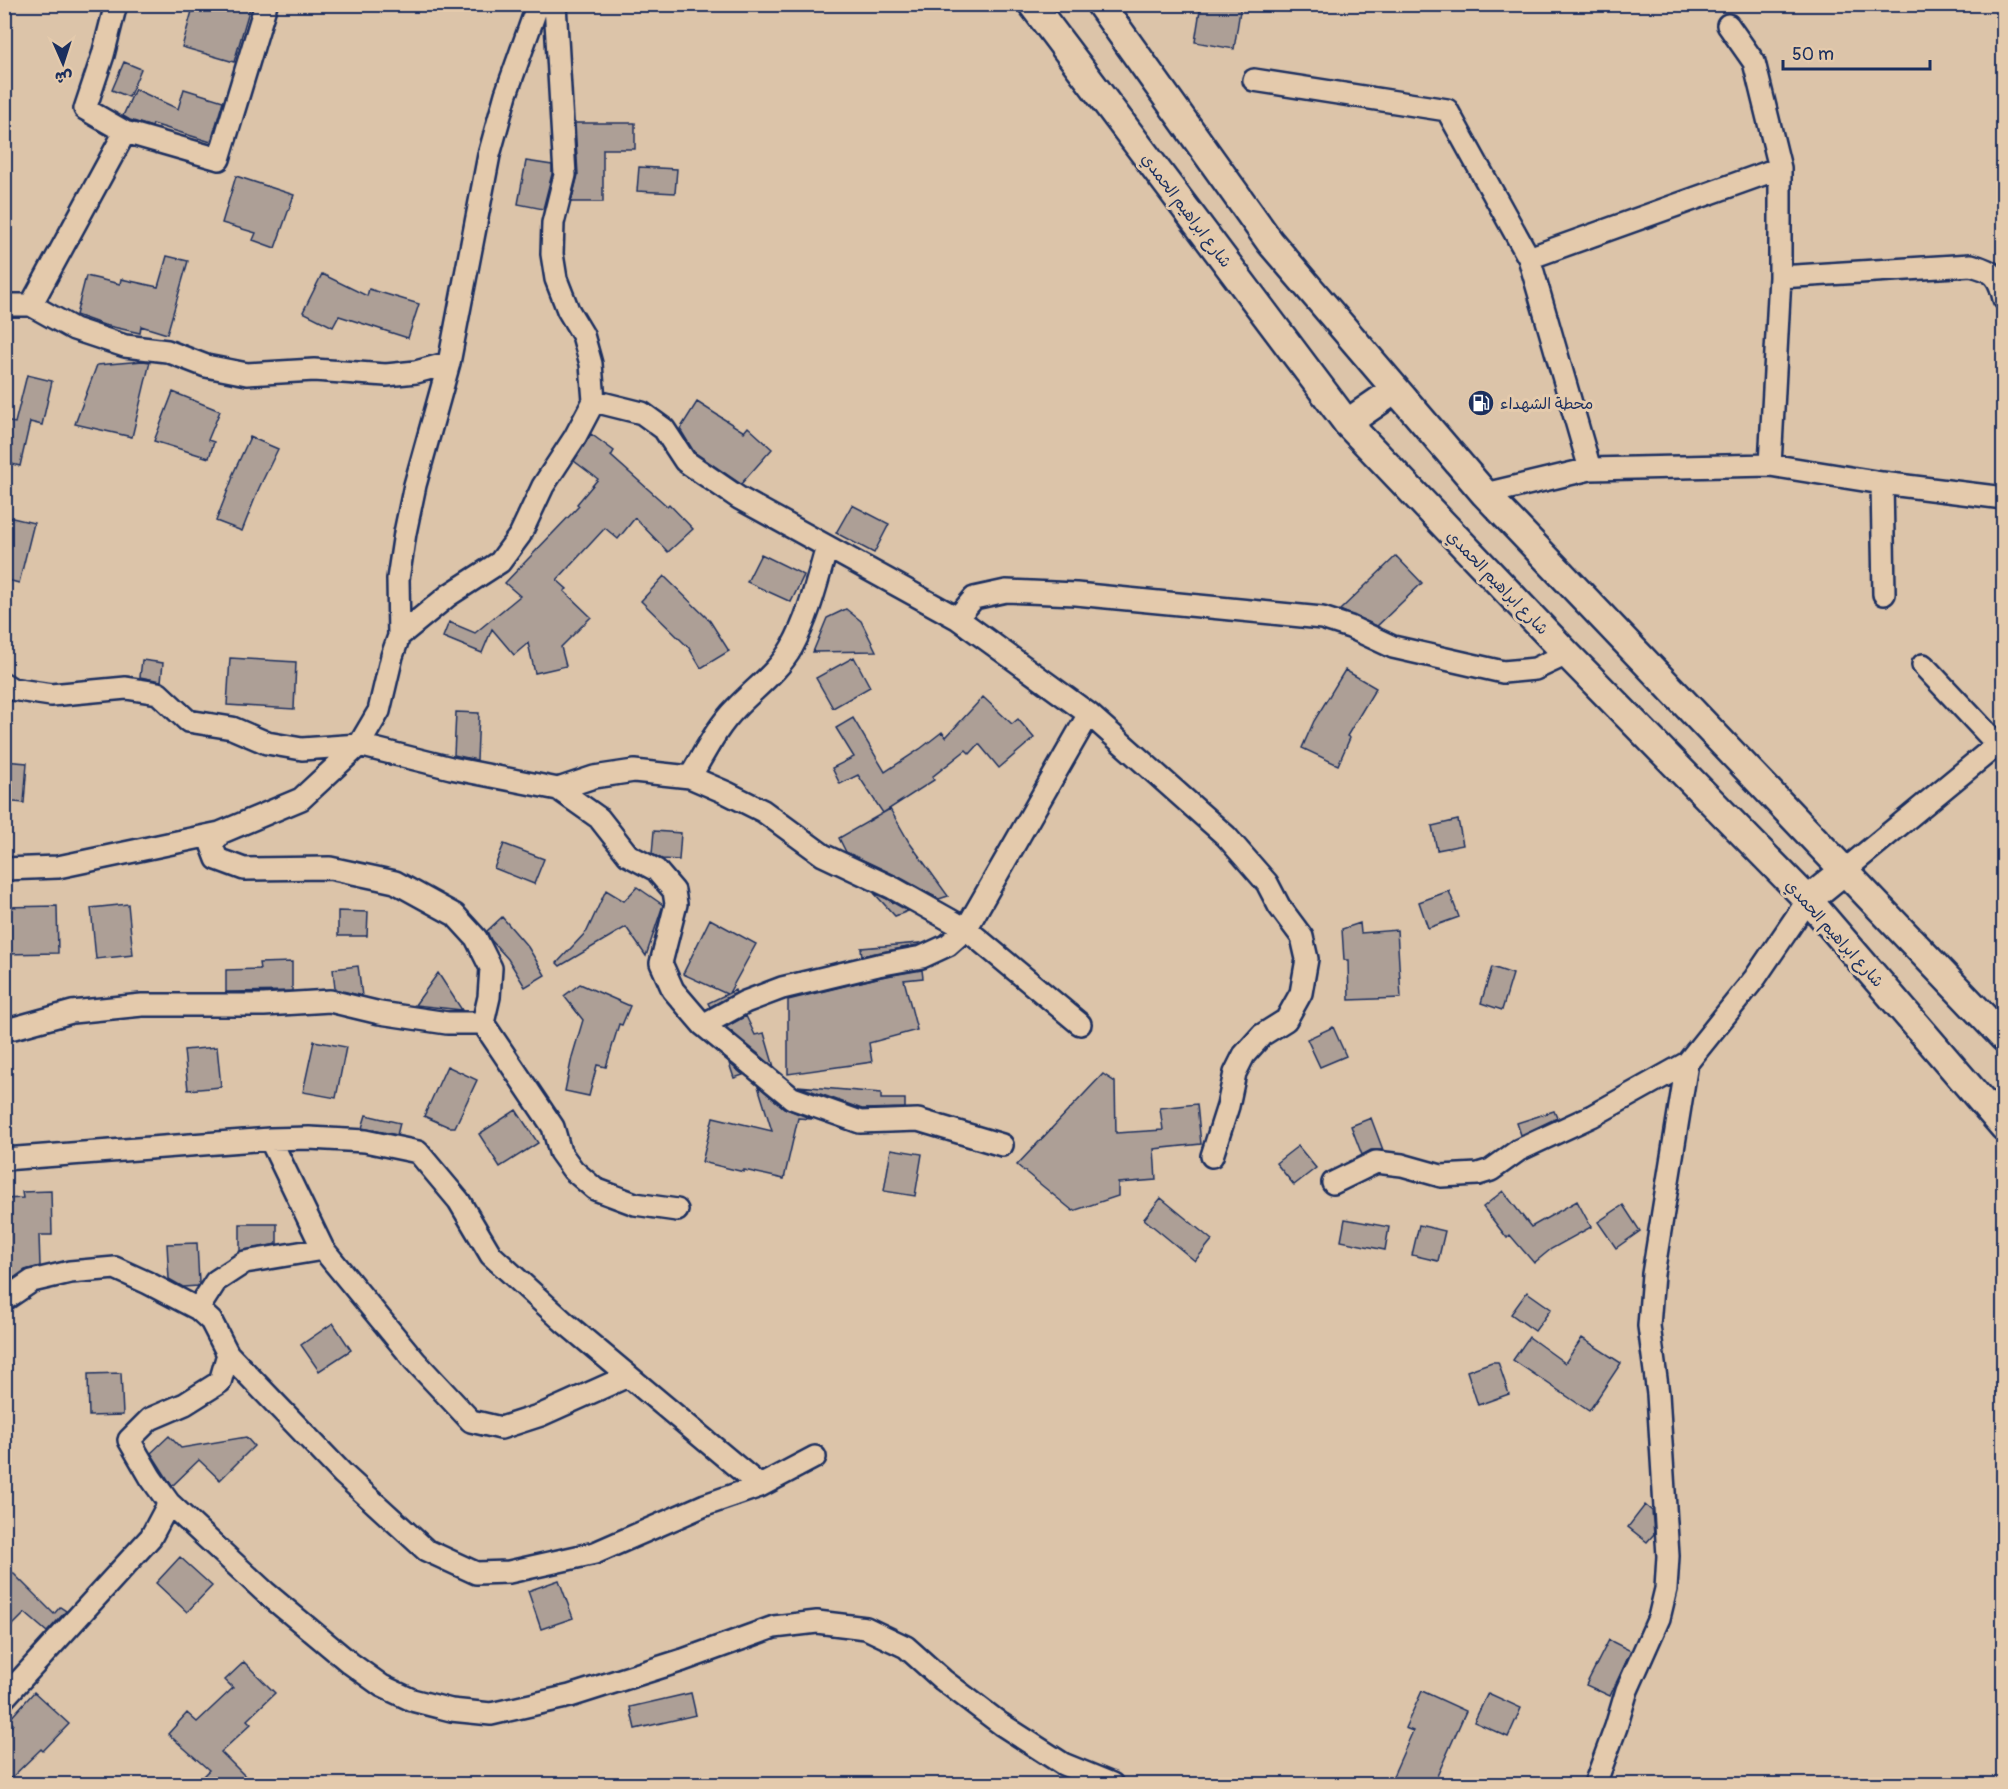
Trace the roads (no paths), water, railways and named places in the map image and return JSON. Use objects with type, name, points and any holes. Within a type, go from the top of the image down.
[{"type":"main road","name":"شارع ابراهيم الحمدي","points":[[1032,4],[1347,423],[1567,654],[1809,900],[2004,1127]]},
{"type":"main road","points":[[1100,4],[1270,242],[1485,494],[2004,1038]]},
{"type":"main road","points":[[1347,423],[1395,390]]},
{"type":"main road","points":[[1809,900],[1845,870]]},
{"type":"street","points":[[116,4],[103,55],[85,110],[125,132],[219,159],[266,4]]},
{"type":"street","points":[[4,869],[58,867],[220,832],[301,799],[359,745],[379,711],[399,636],[398,579],[415,485],[449,363],[489,155],[506,94],[538,4]]},
{"type":"street","points":[[399,636],[449,595],[500,562],[520,535],[543,486],[575,437],[594,401],[591,363],[586,345],[583,335],[568,310],[556,279],[552,254],[554,223],[565,175],[555,4]]},
{"type":"street","points":[[1728,25],[1754,62],[1780,168],[1780,277],[1770,465]]},
{"type":"street","points":[[1254,80],[1447,110],[1529,258],[1590,470]]},
{"type":"street","points":[[31,305],[125,132]]},
{"type":"street","points":[[1529,258],[1780,168]]},
{"type":"street","points":[[1780,277],[1971,265],[1990,270],[2000,283],[2004,299]]},
{"type":"street","points":[[4,305],[31,305],[74,329],[125,346],[167,351],[206,366],[247,374],[314,370],[386,375],[416,372],[449,363]]},
{"type":"street","points":[[594,401],[642,413],[664,429],[685,461],[739,498],[957,618],[1089,714],[1226,836],[1267,883],[1279,906],[1302,937],[1307,959],[1300,993],[1287,1020],[1262,1035],[1244,1055],[1235,1073],[1228,1106],[1212,1156]]},
{"type":"street","points":[[1485,494],[1590,470],[1770,465],[1882,483],[2004,498]]},
{"type":"street","points":[[1882,483],[1884,594]]},
{"type":"street","points":[[690,777],[718,729],[736,708],[769,678],[791,648],[808,611],[827,547]]},
{"type":"street","points":[[957,618],[974,598],[1006,591],[1076,594],[1322,618],[1350,627],[1393,647],[1503,672],[1535,669],[1567,654]]},
{"type":"street","points":[[1845,870],[2000,741],[1923,665]]},
{"type":"street","points":[[4,684],[12,689],[51,695],[126,688],[158,693],[188,721],[232,728],[267,743],[302,749],[359,745],[451,768],[558,789],[599,818],[628,855],[656,870],[674,891],[676,904],[661,963],[673,990],[703,1026],[792,1098],[860,1122],[918,1120],[1002,1145]]},
{"type":"street","points":[[703,1026],[745,1002],[782,988],[922,957],[948,945],[966,929],[1089,714]]},
{"type":"street","points":[[558,789],[594,777],[634,771],[690,777],[728,793],[763,811],[823,855],[893,888],[966,929],[1080,1024]]},
{"type":"street","points":[[220,832],[212,846],[217,859],[244,869],[330,868],[395,882],[455,915],[476,938],[491,968],[489,997],[483,1023],[553,1127],[560,1152],[573,1170],[595,1189],[635,1204],[677,1210]]},
{"type":"street","points":[[1334,1182],[1376,1162],[1402,1165],[1441,1176],[1478,1174],[1491,1170],[1519,1150],[1592,1116],[1687,1063],[1755,978],[1809,900]]},
{"type":"street","points":[[4,1029],[72,1012],[142,1005],[264,1005],[330,1001],[447,1023],[483,1023]]},
{"type":"street","points":[[1595,1785],[1627,1690],[1659,1618],[1666,1589],[1668,1556],[1659,1406],[1650,1326],[1653,1274],[1687,1063]]},
{"type":"street","points":[[4,1159],[309,1138],[365,1141],[418,1152],[459,1201],[491,1255],[564,1322],[760,1486]]},
{"type":"street","points":[[270,1139],[323,1249],[415,1361],[471,1421],[501,1428],[541,1415],[628,1376]]},
{"type":"street","points":[[198,1309],[216,1281],[245,1262],[323,1249]]},
{"type":"street","points":[[4,1300],[32,1281],[70,1272],[115,1268],[198,1309],[212,1321],[228,1354],[343,1474],[426,1550],[476,1573],[509,1572],[595,1553],[705,1505],[760,1486],[815,1457]]},
{"type":"street","points":[[228,1354],[220,1382],[185,1404],[150,1419],[129,1440],[169,1503],[265,1592],[350,1664],[382,1686],[412,1700],[451,1710],[491,1714],[570,1696],[774,1627],[817,1622],[866,1628],[906,1647],[943,1680],[1001,1724],[1063,1764],[1112,1785]]},
{"type":"street","points":[[4,1698],[151,1537],[169,1503]]},
{"type":"place","name":"محطة الشهداء","points":[[1481,403]]}]
